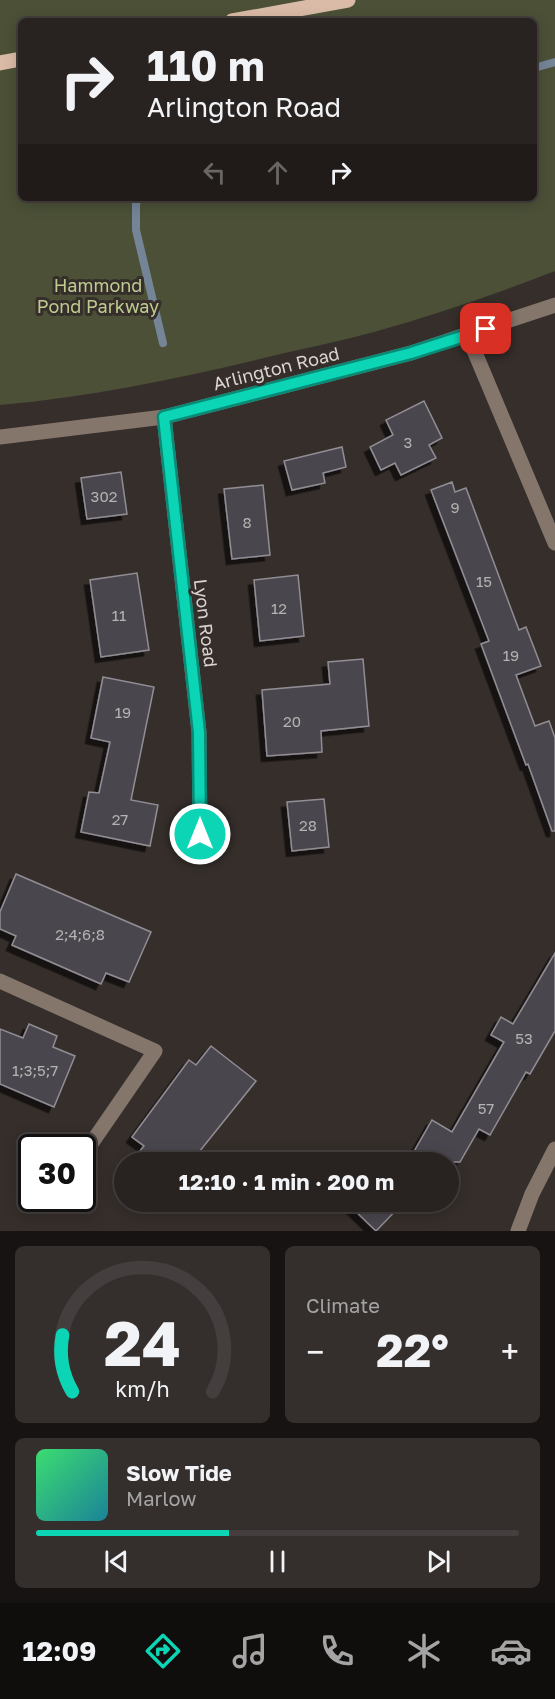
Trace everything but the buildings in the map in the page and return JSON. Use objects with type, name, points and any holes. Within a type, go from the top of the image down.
[{"type":"main road","points":[[249,18],[348,0]]},
{"type":"main road","points":[[0,63],[18,60]]},
{"type":"street","name":"Arlington Road","points":[[0,437],[164,417],[411,353],[468,336],[555,304]]},
{"type":"street","points":[[468,336],[555,543]]},
{"type":"street","name":"Lyon Road","points":[[164,417],[199,732],[200,834]]},
{"type":"street","points":[[0,981],[155,1051],[96,1137]]},
{"type":"street","points":[[518,1231],[532,1194],[555,1149]]},
{"type":"green space","name":"Hammond Pond Parkway","points":[[0,0],[555,0],[555,271],[443,311],[347,339],[198,373],[67,397],[0,405]]},
{"type":"waterway","points":[[537,67],[555,62]]},
{"type":"waterway","points":[[137,201],[136,230],[163,343]]},
{"type":"route","points":[[200,834],[199,732],[164,417],[411,353],[486,329]]}]
